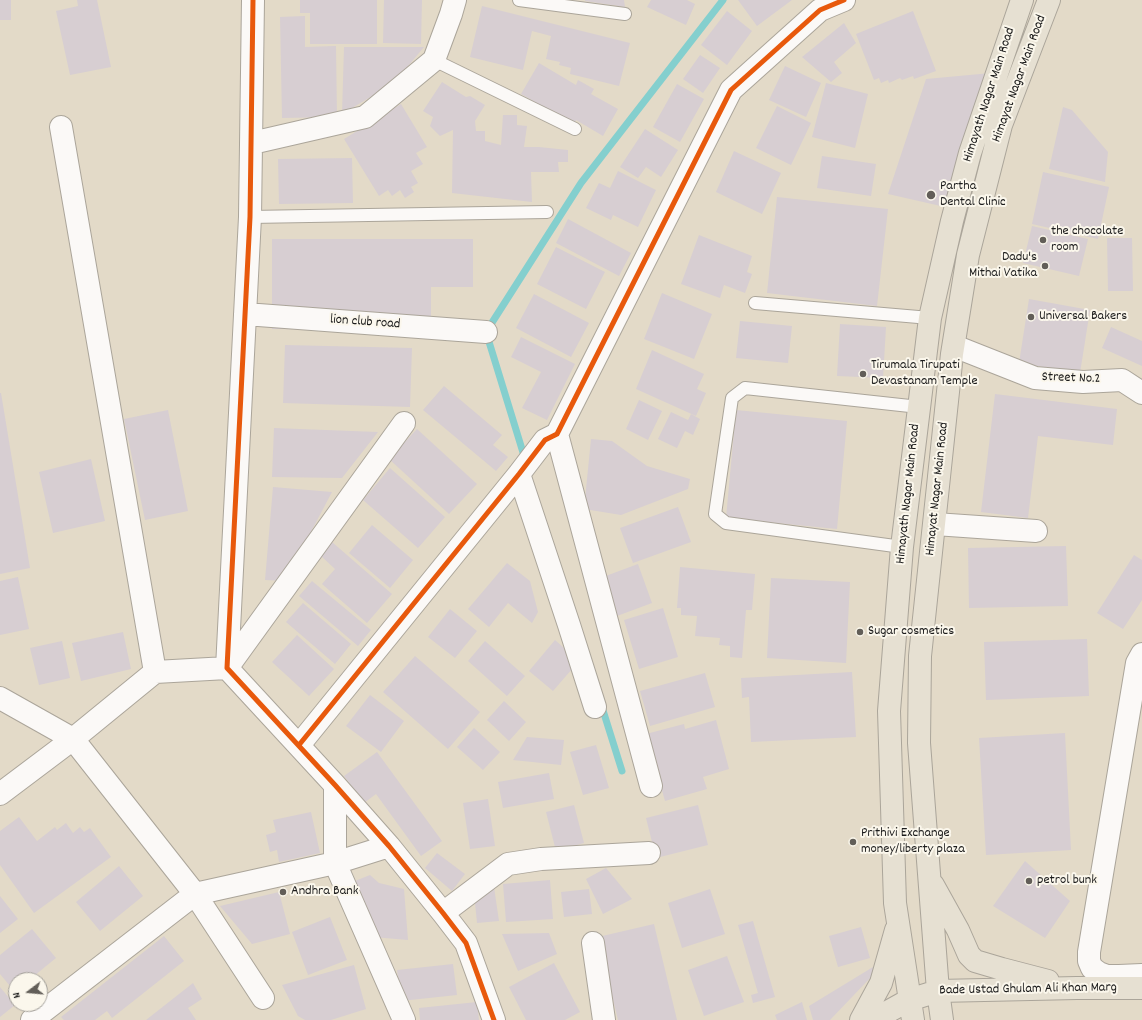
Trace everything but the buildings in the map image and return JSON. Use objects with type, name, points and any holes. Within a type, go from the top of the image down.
[{"type":"main road","name":"Himayath Nagar Main Road","points":[[911,1010],[895,903],[889,711],[902,546],[930,318],[952,221],[970,153],[1022,0]]},
{"type":"main road","name":"Himayat Nagar Main Road","points":[[942,1020],[938,991],[919,743],[920,656],[954,346],[968,255],[1001,125],[1049,0]]},
{"type":"main road","points":[[929,879],[958,930],[969,955],[975,961],[1077,988]]},
{"type":"main road","points":[[862,1020],[881,983],[898,922]]},
{"type":"main road","name":"Bade Ustad Ghulam Ali Khan Marg","points":[[873,1020],[911,1010],[938,991],[1142,988]]},
{"type":"street","points":[[253,0],[250,217],[227,668],[299,745],[389,846],[466,943],[494,1020]]},
{"type":"street","points":[[252,143],[365,117],[434,60],[455,0]]},
{"type":"street","points":[[299,745],[519,474],[551,437],[731,90],[820,10],[844,0]]},
{"type":"street","points":[[61,127],[155,672]]},
{"type":"street","name":"lion club road","points":[[245,314],[486,332]]},
{"type":"street","name":"Street No.2","points":[[954,346],[1035,378],[1083,382],[1122,380],[1142,393]]},
{"type":"street","points":[[227,668],[404,423]]},
{"type":"street","points":[[551,437],[651,786]]},
{"type":"street","points":[[519,474],[595,707]]},
{"type":"street","points":[[935,524],[1036,531]]},
{"type":"street","points":[[1140,659],[1089,961],[1092,968],[1107,976],[1142,975]]},
{"type":"street","points":[[0,794],[73,739],[155,672],[227,668]]},
{"type":"street","points":[[0,698],[73,739],[195,894],[263,998]]},
{"type":"street","points":[[335,786],[335,863],[404,1020]]},
{"type":"street","points":[[32,1020],[195,894],[335,863],[389,846]]},
{"type":"street","points":[[443,913],[508,864],[541,859],[649,853]]},
{"type":"street","points":[[593,943],[604,1020]]},
{"type":"lane","points":[[519,0],[625,14]]},
{"type":"lane","points":[[434,60],[575,129]]},
{"type":"lane","points":[[250,217],[547,212]]},
{"type":"lane","points":[[756,303],[930,318]]},
{"type":"lane","points":[[902,546],[726,523],[715,514],[732,398],[745,388],[919,407]]},
{"type":"waterway","points":[[525,459],[486,332],[581,183],[723,0]]},
{"type":"waterway","points":[[601,704],[622,771]]},
{"type":"cycle path","points":[[253,0],[250,217],[227,668],[389,846],[466,943],[494,1020]]},
{"type":"cycle path","points":[[299,745],[545,440],[557,434],[731,90],[820,10],[844,0]]},
{"type":"place","name":"Partha Dental Clinic","points":[[931,195]]},
{"type":"place","name":"the chocolate room","points":[[1043,240]]},
{"type":"place","name":"Dadu's Mithai Vatika","points":[[1045,266]]},
{"type":"place","name":"Universal Bakers","points":[[1031,317]]},
{"type":"place","name":"Tirumala Tirupati Devastanam Temple","points":[[863,374]]},
{"type":"place","name":"Sugar cosmetics","points":[[860,632]]},
{"type":"place","name":"Prithivi Exchange money/liberty plaza","points":[[853,842]]},
{"type":"place","name":"petrol bunk","points":[[1029,881]]},
{"type":"place","name":"Andhra Bank","points":[[283,892]]}]
